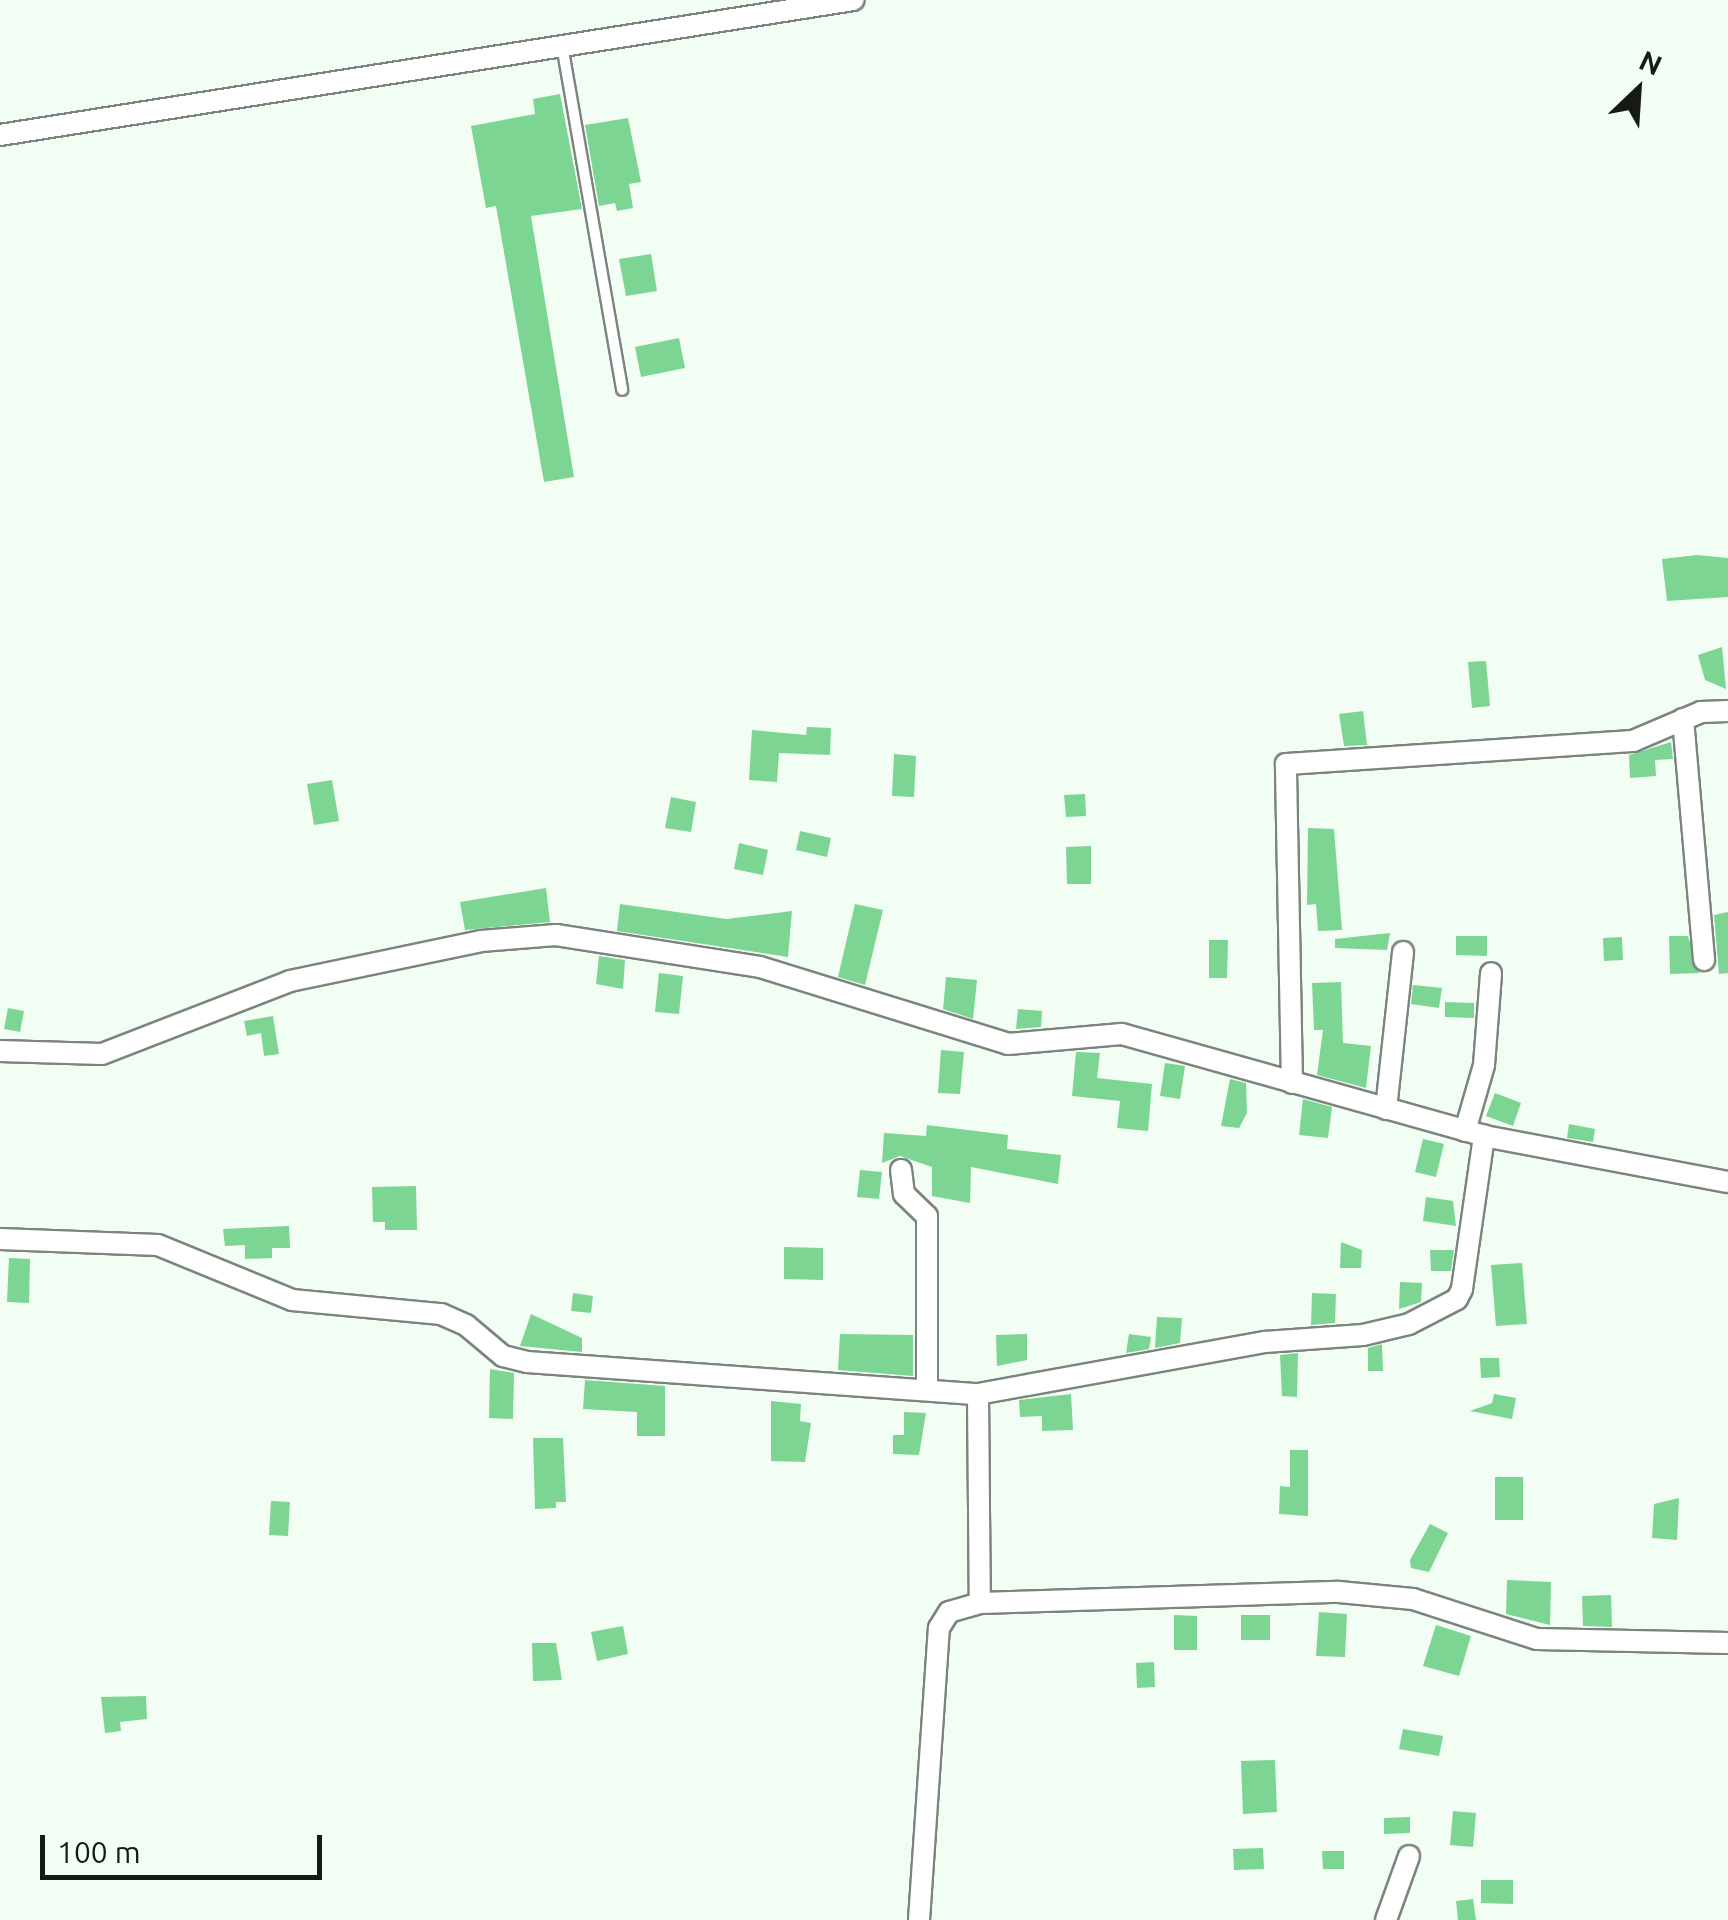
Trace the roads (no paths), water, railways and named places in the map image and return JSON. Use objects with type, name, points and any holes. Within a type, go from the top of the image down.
[{"type":"street","points":[[0,134],[854,0]]},
{"type":"street","points":[[1292,1084],[1286,764],[1633,740],[1683,719],[1728,711]]},
{"type":"street","points":[[1683,719],[1704,960]]},
{"type":"street","points":[[0,1051],[102,1054],[290,981],[480,940],[556,935],[760,967],[1008,1044],[1122,1034],[1474,1134],[1728,1182]]},
{"type":"street","points":[[1386,1109],[1403,952]]},
{"type":"street","points":[[0,1240],[158,1244],[292,1300],[441,1314],[466,1324],[503,1356],[527,1362],[978,1394],[1264,1342],[1363,1335],[1441,1307],[1462,1289],[1492,973]]},
{"type":"street","points":[[901,1170],[904,1194],[927,1216],[927,1390]]},
{"type":"street","points":[[978,1394],[980,1603]]},
{"type":"street","points":[[919,1920],[939,1628],[950,1612],[980,1603],[1339,1592],[1413,1599],[1537,1640],[1728,1643]]},
{"type":"street","points":[[1386,1920],[1409,1856]]},
{"type":"lane","points":[[562,44],[622,390]]}]
